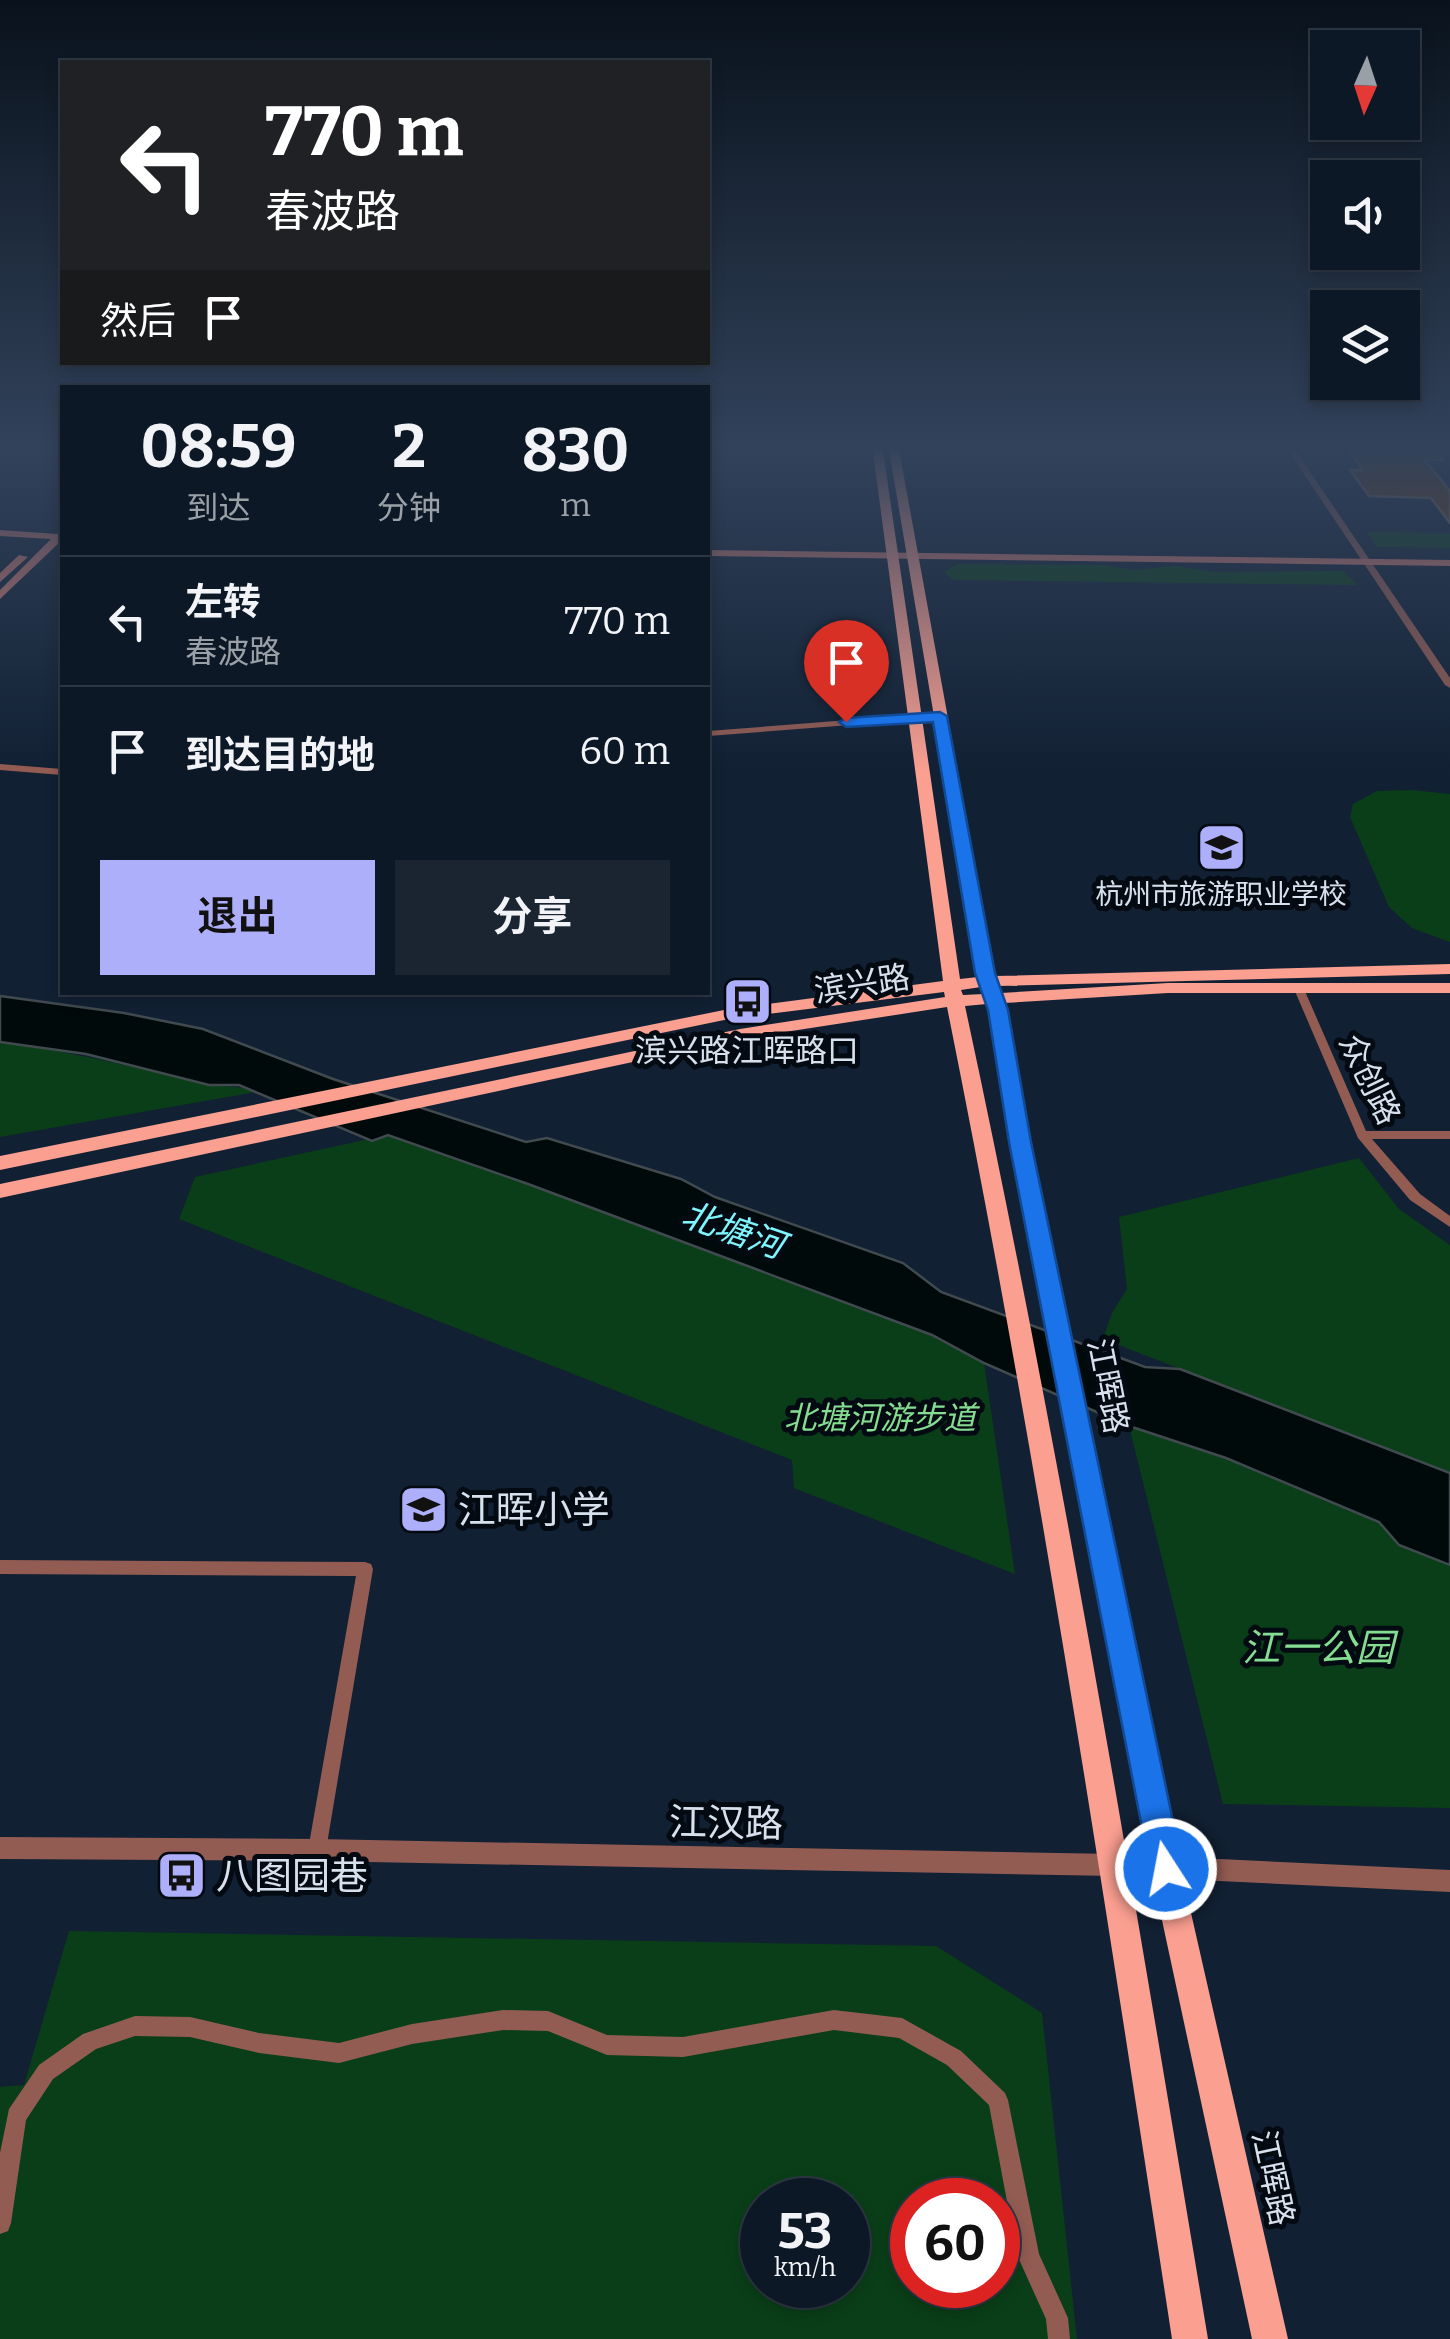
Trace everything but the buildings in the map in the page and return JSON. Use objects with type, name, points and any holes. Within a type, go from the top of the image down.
[{"type":"main road","points":[[0,579],[36,553]]},
{"type":"main road","points":[[0,596],[41,553]]},
{"type":"main road","points":[[891,553],[953,994],[983,1136],[1114,1865],[1190,2339]]},
{"type":"main road","points":[[894,553],[1450,559]]},
{"type":"main road","name":"江晖路","points":[[910,554],[990,989],[1166,1869],[1270,2339]]},
{"type":"main road","name":"滨兴路","points":[[0,1162],[729,1014],[990,989],[1450,969]]},
{"type":"main road","name":"滨兴路","points":[[990,989],[1450,988]]},
{"type":"main road","name":"滨兴路","points":[[0,1191],[740,1034],[953,994]]},
{"type":"street","points":[[1361,553],[1450,685]]},
{"type":"street","points":[[710,734],[940,716]]},
{"type":"street","points":[[0,766],[60,772]]},
{"type":"street","name":"众创路","points":[[1299,989],[1362,1135],[1415,1197],[1450,1223]]},
{"type":"street","points":[[1362,1135],[1450,1135]]},
{"type":"street","points":[[0,1567],[365,1568],[316,1850]]},
{"type":"street","name":"江汉路","points":[[0,1848],[1114,1865],[1450,1881]]},
{"type":"street","points":[[0,2223],[16,2116],[46,2072],[90,2041],[136,2026],[190,2027],[259,2043],[339,2053],[412,2034],[502,2020],[548,2021],[607,2045],[683,2048],[834,2020],[902,2028],[954,2058],[998,2100],[1028,2254],[1057,2318],[1059,2339]]},
{"type":"green space","points":[[958,564],[1102,565],[1134,570],[1175,566],[1216,572],[1343,571],[1358,585],[952,580],[944,572]]},
{"type":"green space","points":[[1377,791],[1450,794],[1450,942],[1412,928],[1389,907],[1350,817],[1353,804]]},
{"type":"green space","points":[[0,1042],[102,1060],[202,1084],[256,1092],[0,1137]]},
{"type":"green space","name":"北塘河游步道","points":[[387,1135],[932,1335],[984,1363],[1015,1574],[794,1488],[792,1460],[179,1219],[195,1177]]},
{"type":"green space","points":[[1359,1158],[1399,1209],[1450,1245],[1450,1473],[1103,1339],[1112,1313],[1127,1289],[1119,1217]]},
{"type":"green space","name":"江一公园","points":[[1129,1426],[1226,1458],[1379,1523],[1399,1545],[1450,1565],[1450,1808],[1223,1804]]},
{"type":"green space","points":[[69,1931],[936,1946],[1042,2013],[1077,2339],[0,2339],[0,2087],[24,2085]]},
{"type":"water","name":"北塘河","points":[[0,996],[124,1013],[203,1029],[333,1079],[526,1142],[547,1138],[681,1179],[715,1197],[903,1263],[941,1292],[1145,1367],[1180,1369],[1450,1473],[1450,1565],[1399,1545],[1379,1522],[1226,1458],[1129,1426],[984,1363],[932,1335],[528,1184],[388,1135],[372,1141],[239,1085],[209,1085],[86,1054],[0,1042]]},
{"type":"place","name":"杭州市旅游职业学校","points":[[1221,847]]},
{"type":"place","name":"滨兴路江晖路口","points":[[747,1001]]},
{"type":"place","name":"江晖小学","points":[[423,1510]]},
{"type":"place","name":"八图园巷","points":[[181,1876]]},
{"type":"route","points":[[846,722],[940,716],[985,973],[998,1010],[1020,1142],[1166,1869]]}]
